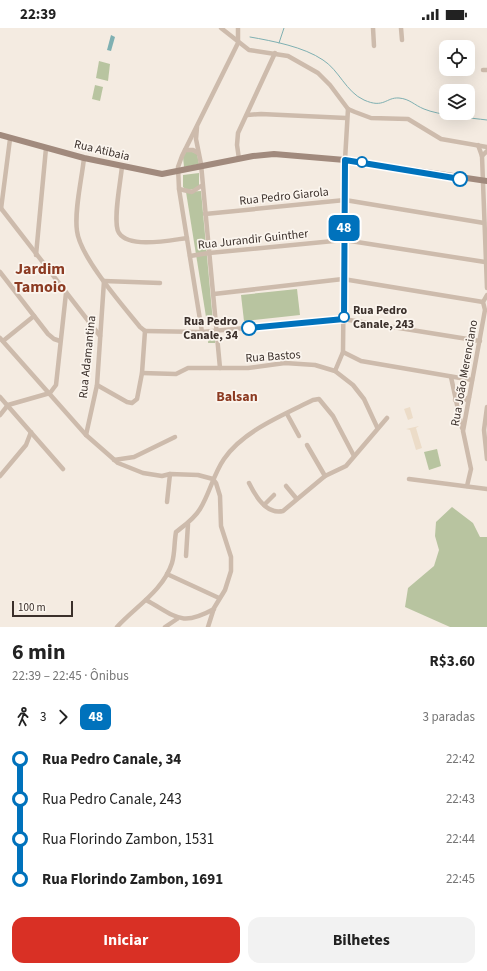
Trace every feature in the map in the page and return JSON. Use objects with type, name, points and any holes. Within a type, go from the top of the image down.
[{"type":"main road","name":"Rua Atibaia","points":[[0,135],[10,139],[84,158],[162,174],[239,159],[274,154],[345,160],[485,181]]},
{"type":"street","points":[[221,28],[238,43],[249,50],[288,56],[318,73],[330,84],[348,109],[371,118],[408,119],[441,139],[487,147]]},
{"type":"street","points":[[202,332],[179,189],[179,162],[238,43],[238,28]]},
{"type":"street","points":[[374,28],[374,46]]},
{"type":"street","points":[[401,28],[402,40]]},
{"type":"street","points":[[239,159],[237,139],[275,53]]},
{"type":"street","points":[[335,371],[343,352],[345,160],[346,118],[348,109]]},
{"type":"street","points":[[247,115],[261,114],[346,118]]},
{"type":"street","points":[[197,126],[198,153],[201,167],[218,331],[220,368]]},
{"type":"street","points":[[10,139],[1,208],[100,336]]},
{"type":"street","points":[[478,145],[482,156],[485,181],[484,223],[487,288]]},
{"type":"street","points":[[36,254],[46,148]]},
{"type":"street","points":[[185,150],[193,150],[198,153]]},
{"type":"street","points":[[482,156],[487,151]]},
{"type":"street","points":[[84,158],[76,221],[81,245],[110,289],[140,327],[145,331],[202,332],[344,319],[480,341]]},
{"type":"street","points":[[122,166],[116,222],[119,234],[125,239],[146,243],[187,238]]},
{"type":"street","points":[[179,189],[192,192],[202,186]]},
{"type":"street","name":"Rua Pedro Giarola","points":[[205,214],[345,200],[484,223]]},
{"type":"street","name":"Rua Jurandir Guinther","points":[[190,256],[344,240],[485,262]]},
{"type":"street","points":[[0,272],[48,334],[60,341]]},
{"type":"street","points":[[214,294],[344,279],[483,302],[487,295]]},
{"type":"street","points":[[104,280],[160,282]]},
{"type":"street","name":"Rua Adamantina","points":[[86,435],[97,385],[104,280]]},
{"type":"street","points":[[102,298],[110,289]]},
{"type":"street","points":[[0,415],[8,405],[50,393],[56,385],[58,380],[60,341],[66,293]]},
{"type":"street","name":"Rua João Merenciano","points":[[467,486],[471,469],[463,431],[486,309],[483,302]]},
{"type":"street","points":[[34,316],[1,340],[86,435],[114,460],[143,473],[162,476],[170,474],[195,474],[212,479],[218,487],[222,531],[229,549],[232,563],[229,580],[214,608],[208,627]]},
{"type":"street","points":[[97,385],[127,402],[132,403],[137,400],[142,372],[145,331]]},
{"type":"street","points":[[343,352],[362,361],[472,380]]},
{"type":"street","name":"Rua Bastos","points":[[142,372],[176,374],[188,368],[248,368],[296,363],[315,365],[335,371],[359,391],[378,427]]},
{"type":"street","points":[[451,377],[463,431]]},
{"type":"street","points":[[455,400],[463,401],[470,395]]},
{"type":"street","points":[[0,397],[63,469]]},
{"type":"street","points":[[117,627],[146,600],[167,574],[173,560],[176,532],[188,524],[204,504],[212,479],[224,459],[243,438],[257,429],[318,398],[322,400],[333,416],[354,456]]},
{"type":"street","points":[[487,407],[484,430],[487,459]]},
{"type":"street","points":[[287,414],[299,436]]},
{"type":"street","points":[[249,483],[255,496],[264,505],[280,512],[325,476],[346,466],[387,418]]},
{"type":"street","points":[[0,476],[26,445],[30,432]]},
{"type":"street","points":[[114,460],[134,457],[175,437]]},
{"type":"street","points":[[307,445],[325,476]]},
{"type":"street","points":[[167,502],[170,474]]},
{"type":"street","points":[[409,479],[487,489]]},
{"type":"street","points":[[286,486],[296,498]]},
{"type":"street","points":[[264,505],[274,495]]},
{"type":"street","points":[[186,556],[188,524]]},
{"type":"street","points":[[167,574],[219,598]]},
{"type":"street","points":[[146,600],[183,624],[194,622],[214,608]]},
{"type":"street","points":[[165,627],[177,619]]},
{"type":"green space","points":[[99,61],[110,64],[108,81],[96,78]]},
{"type":"green space","points":[[95,85],[103,87],[100,101],[92,99]]},
{"type":"green space","points":[[190,151],[197,154],[199,164],[184,167],[183,157],[186,152]]},
{"type":"green space","points":[[199,173],[199,187],[189,190],[183,187],[183,175]]},
{"type":"green space","points":[[201,191],[213,322],[209,325],[207,323],[186,192]]},
{"type":"green space","points":[[297,289],[300,315],[244,321],[241,295]]},
{"type":"green space","points":[[209,333],[215,336],[215,343],[208,343]]},
{"type":"green space","points":[[437,449],[441,466],[429,470],[424,452]]},
{"type":"green space","points":[[452,507],[473,523],[480,537],[487,537],[487,627],[450,627],[405,607],[408,588],[434,566],[439,550],[435,536],[436,522]]},
{"type":"shaded area","points":[[410,407],[413,418],[408,420],[404,409]]},
{"type":"shaded area","points":[[419,426],[416,428],[422,448],[416,450],[410,430],[406,429]]},
{"type":"water","points":[[111,35],[115,37],[111,51],[107,50]]},
{"type":"waterway","points":[[279,43],[284,28]]},
{"type":"waterway","points":[[250,37],[288,45],[315,55],[329,64],[352,92],[364,100],[380,103],[399,98],[430,111],[487,120]]},
{"type":"bus line","name":"48","points":[[249,328],[344,319],[345,160],[460,179]]},
{"type":"place","name":"Rua Pedro Canale, 243","points":[[344,317]]},
{"type":"place","name":"Rua Pedro Canale, 34","points":[[249,328]]},
{"type":"district","name":"Jardim Tamoio","points":[[40,277]]},
{"type":"district","name":"Balsan","points":[[237,396]]}]
